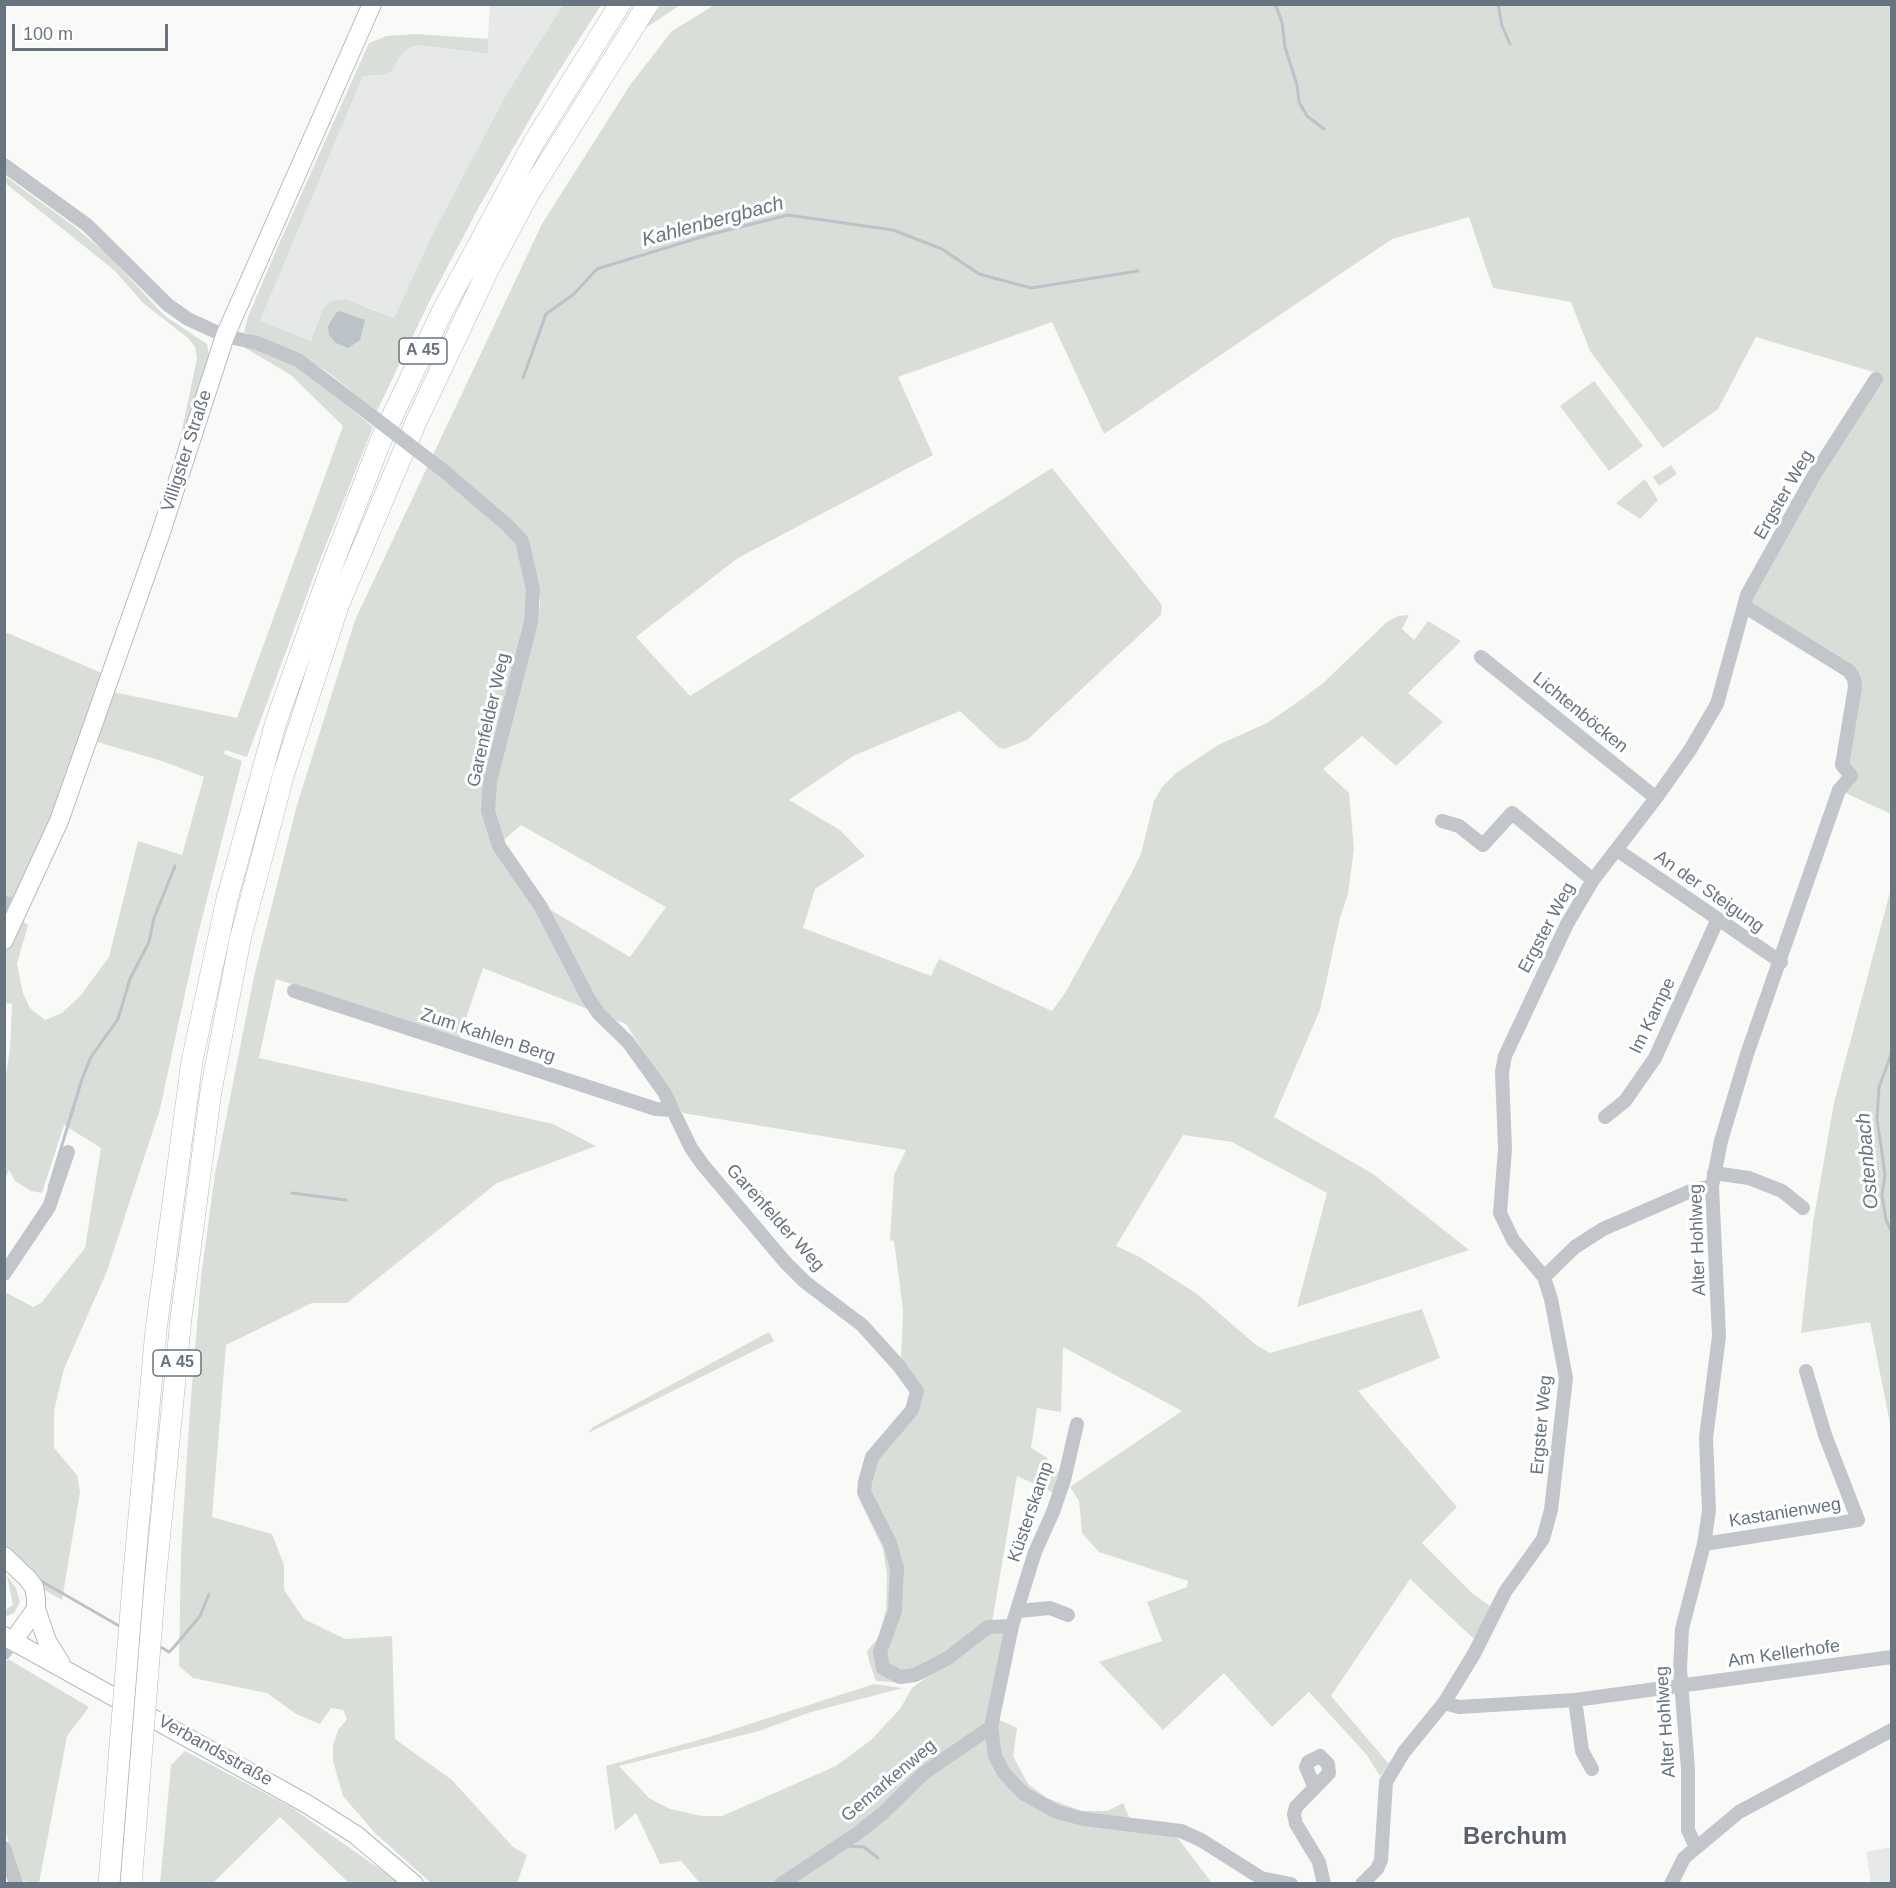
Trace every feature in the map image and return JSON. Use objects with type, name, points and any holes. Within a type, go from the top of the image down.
[{"type":"highway","name":"A 45","points":[[109,1884],[156,1330],[192,1060],[227,899],[276,722],[330,571],[381,440],[442,312],[534,142],[620,4]]},
{"type":"highway","name":"A 45","points":[[131,1884],[155,1583],[181,1318],[207,1112],[240,940],[284,773],[338,606],[421,411],[489,268],[528,195],[648,4]]},
{"type":"main road","name":"Villigster Straße","points":[[4,940],[12,904],[46,853],[76,775],[168,512],[225,336],[366,8]]},
{"type":"main road","points":[[4,1556],[34,1587],[36,1609],[47,1641],[63,1666]]},
{"type":"main road","points":[[7,1643],[36,1609]]},
{"type":"main road","name":"Verbandsstraße","points":[[7,1643],[63,1666],[307,1804],[356,1835],[414,1884]]},
{"type":"street","name":"Garenfelder Weg","points":[[4,165],[87,225],[168,305],[197,324],[225,336],[257,343],[298,360],[445,472],[508,526],[522,541],[531,576],[533,600],[531,622],[489,788],[489,811],[499,846],[541,907],[588,998],[599,1014],[628,1042],[664,1092],[703,1165],[785,1262],[805,1282],[862,1325],[899,1366],[917,1391],[912,1410],[872,1457],[865,1482],[864,1492],[890,1543],[897,1568],[895,1611],[880,1652],[883,1668],[900,1677],[915,1675],[948,1658],[988,1627],[1012,1626]]},
{"type":"street","name":"Ergster Weg","points":[[1362,1884],[1377,1869],[1381,1860],[1386,1782],[1404,1752],[1444,1703],[1474,1654],[1505,1592],[1538,1547],[1548,1526],[1566,1378],[1551,1299],[1544,1277],[1513,1240],[1500,1213],[1505,1149],[1502,1072],[1513,1037],[1555,948],[1593,880],[1690,750],[1717,704],[1747,595],[1813,477],[1876,380]]},
{"type":"street","name":"Alter Hohlweg","points":[[1696,1846],[1688,1830],[1688,1769],[1681,1686],[1682,1629],[1704,1545],[1709,1511],[1706,1438],[1719,1336],[1713,1180],[1747,1054],[1781,962],[1839,790],[1851,776],[1842,765],[1854,679],[1849,671],[1744,606]]},
{"type":"street","name":"Lichtenböcken","points":[[1481,657],[1656,798]]},
{"type":"street","name":"Ergster Weg","points":[[1442,821],[1460,826],[1483,845],[1512,813],[1593,880]]},
{"type":"street","name":"An der Steigung","points":[[1617,850],[1781,962]]},
{"type":"street","name":"Im Kampe","points":[[1605,1117],[1625,1101],[1654,1058],[1718,921]]},
{"type":"street","name":"Zum Kahlen Berg","points":[[294,991],[656,1109],[672,1110]]},
{"type":"street","points":[[4,1274],[49,1207],[68,1152]]},
{"type":"street","points":[[1544,1277],[1575,1247],[1603,1229],[1713,1180],[1749,1178],[1782,1191],[1803,1208]]},
{"type":"street","name":"Kastanienweg","points":[[1704,1545],[1858,1521],[1825,1436],[1806,1371]]},
{"type":"street","name":"Küsterskamp","points":[[1012,1626],[1035,1552],[1064,1480],[1077,1424]]},
{"type":"street","points":[[1018,1611],[1050,1608],[1068,1616]]},
{"type":"street","points":[[1012,1626],[991,1727],[995,1756],[1005,1773],[1035,1802],[1057,1812],[1084,1819],[1181,1831],[1201,1840],[1261,1878],[1291,1884]]},
{"type":"street","name":"Am Kellerhofe","points":[[1444,1703],[1459,1707],[1575,1700],[1892,1657]]},
{"type":"street","points":[[1575,1700],[1582,1751],[1592,1770]]},
{"type":"street","name":"Gemarkenweg","points":[[781,1884],[858,1833],[883,1813],[924,1773],[991,1727]]},
{"type":"street","points":[[1671,1884],[1684,1858],[1696,1846],[1756,1800],[1892,1730]]},
{"type":"street","points":[[1314,1786],[1296,1807],[1294,1814],[1296,1824],[1319,1862],[1323,1884]]},
{"type":"street","points":[[4,1848],[16,1884]]},
{"type":"shaded area","points":[[716,4],[1891,5],[1891,814],[1839,790],[1851,776],[1842,765],[1854,678],[1744,606],[1880,374],[1756,337],[1718,409],[1663,448],[1590,351],[1571,302],[1493,288],[1469,217],[1392,239],[1104,434],[1052,322],[898,377],[933,455],[738,558],[636,637],[690,696],[1052,468],[1162,605],[1161,615],[1027,740],[1004,749],[998,747],[960,711],[853,756],[789,800],[840,830],[865,856],[815,889],[803,928],[931,976],[939,959],[1052,1011],[1065,993],[1129,878],[1141,854],[1154,801],[1162,787],[1176,773],[1218,745],[1267,723],[1295,704],[1322,684],[1387,622],[1398,616],[1409,615],[1402,629],[1414,640],[1428,621],[1461,641],[1408,693],[1443,722],[1396,766],[1362,736],[1323,769],[1349,793],[1354,849],[1348,894],[1340,918],[1320,1010],[1274,1117],[1373,1174],[1469,1250],[1297,1307],[1327,1193],[1232,1142],[1183,1135],[1116,1246],[1138,1256],[1197,1294],[1256,1345],[1270,1353],[1422,1309],[1440,1358],[1358,1391],[1457,1507],[1422,1543],[1472,1593],[1490,1606],[1475,1640],[1410,1579],[1331,1696],[1389,1764],[1380,1776],[1366,1754],[1309,1692],[1272,1727],[1224,1673],[1163,1730],[1099,1662],[1162,1641],[1147,1602],[1187,1587],[1188,1581],[1099,1552],[1082,1533],[1079,1501],[1070,1487],[1182,1411],[1063,1347],[1061,1412],[1037,1408],[1031,1448],[1046,1457],[1059,1473],[1054,1493],[1017,1476],[992,1622],[912,1674],[883,1664],[901,1596],[869,1489],[873,1465],[917,1412],[923,1394],[901,1360],[903,1310],[894,1241],[890,1240],[894,1175],[906,1150],[683,1113],[626,1024],[483,968],[459,1039],[276,979],[259,1058],[553,1124],[596,1146],[497,1183],[347,1303],[312,1303],[226,1345],[212,1517],[272,1534],[284,1565],[284,1590],[304,1619],[345,1639],[392,1636],[395,1739],[452,1780],[513,1847],[527,1855],[517,1883],[431,1883],[375,1833],[343,1796],[333,1761],[333,1746],[338,1730],[347,1719],[343,1710],[331,1708],[320,1724],[296,1714],[267,1693],[193,1678],[179,1666],[181,1552],[190,1409],[201,1277],[215,1174],[255,972],[297,805],[355,620],[542,224],[630,85],[672,31]],"holes":[[[513,540],[531,552],[539,587],[540,605],[493,788],[530,600],[522,558]],[[521,825],[666,907],[630,957],[534,900],[496,847]]]},
{"type":"shaded area","points":[[490,5],[563,5],[507,93],[431,237],[394,318],[367,307],[323,308],[311,342],[260,321],[363,76],[384,75],[392,71],[399,58],[409,48],[418,45],[487,54]]},
{"type":"shaded area","points":[[563,5],[601,5],[548,88],[480,205],[431,298],[377,411],[326,371],[294,353],[244,332],[275,253],[369,43],[387,36],[416,34],[488,39],[488,54],[418,45],[409,48],[399,58],[392,71],[384,75],[363,76],[260,321],[311,341],[323,308],[332,301],[345,299],[394,318],[431,237],[507,93]]},
{"type":"shaded area","points":[[661,5],[680,5],[644,29]]},
{"type":"shaded area","points":[[5,176],[75,227],[108,255],[165,316],[207,344],[209,355],[176,459],[197,358],[195,347],[188,338],[143,303],[114,270],[5,183]]},
{"type":"shaded area","points":[[340,311],[365,320],[360,340],[348,348],[336,343],[329,335],[328,326],[336,313]]},
{"type":"shaded area","points":[[242,343],[297,364],[373,427],[316,570],[247,757],[225,750],[224,754],[242,761],[197,938],[160,1109],[107,1271],[64,1369],[54,1411],[54,1448],[77,1475],[80,1492],[62,1600],[41,1588],[36,1577],[5,1546],[5,1292],[33,1307],[41,1303],[85,1248],[101,1148],[64,1125],[42,1193],[31,1191],[15,1181],[9,1170],[5,1179],[4,1089],[10,1048],[12,1004],[7,1003],[5,1006],[5,951],[19,919],[28,925],[17,964],[23,993],[30,1008],[45,1020],[62,1013],[81,995],[109,957],[138,841],[182,855],[204,777],[162,761],[94,741],[113,692],[237,718],[343,426],[291,375],[240,345]]},
{"type":"shaded area","points":[[1594,381],[1643,446],[1609,471],[1560,406]]},
{"type":"shaded area","points":[[1671,465],[1677,474],[1659,486],[1653,477]]},
{"type":"shaded area","points":[[1645,479],[1658,500],[1640,519],[1616,503]]},
{"type":"shaded area","points":[[5,632],[102,673],[53,817],[5,919]]},
{"type":"shaded area","points":[[1891,888],[1891,1429],[1870,1322],[1801,1333],[1813,1223],[1834,1103]]},
{"type":"shaded area","points":[[761,1190],[771,1205],[764,1210],[754,1195]]},
{"type":"shaded area","points":[[769,1332],[774,1341],[588,1433],[593,1427]]},
{"type":"shaded area","points":[[858,1497],[885,1539],[895,1589],[877,1653],[904,1683],[876,1681],[869,1661],[867,1651],[878,1638],[886,1610],[887,1576],[883,1549]]},
{"type":"shaded area","points":[[7,1576],[16,1588],[20,1602],[14,1613],[5,1617],[5,1610],[13,1605]]},
{"type":"shaded area","points":[[997,1630],[1008,1635],[988,1725],[884,1807],[774,1883],[700,1883],[681,1861],[660,1864],[636,1813],[615,1831],[606,1766],[709,1737],[874,1684],[903,1688],[811,1712],[759,1731],[619,1766],[649,1798],[670,1809],[702,1816],[722,1816],[836,1766],[871,1740],[900,1709],[912,1688],[984,1635]]},
{"type":"shaded area","points":[[8,1659],[89,1707],[67,1736],[39,1883],[21,1881],[5,1831],[4,1664]]},
{"type":"shaded area","points":[[995,1718],[1017,1728],[1013,1756],[1028,1784],[1047,1798],[1082,1811],[1107,1811],[1123,1803],[1130,1819],[1177,1837],[1212,1883],[798,1884],[793,1879]]},
{"type":"shaded area","points":[[185,1751],[291,1807],[400,1883],[349,1883],[280,1817],[213,1883],[160,1884],[171,1765]]},
{"type":"shaded area","points":[[1891,1847],[1891,1883],[1871,1883],[1866,1852]]},
{"type":"waterway","points":[[1275,4],[1282,22],[1285,47],[1297,85],[1299,102],[1307,116],[1324,129]]},
{"type":"waterway","points":[[1498,4],[1502,26],[1510,44]]},
{"type":"waterway","name":"Kahlenbergbach","points":[[523,378],[546,314],[574,294],[597,269],[708,235],[788,215],[893,230],[942,249],[979,274],[1031,288],[1138,271]]},
{"type":"waterway","name":"Kahlenbergbach","points":[[49,1188],[82,1079],[91,1057],[118,1019],[130,979],[149,942],[154,918],[175,866]]},
{"type":"waterway","name":"Ostenbach","points":[[1892,1052],[1879,1087],[1877,1119],[1885,1174],[1882,1195],[1886,1220],[1892,1232]]},
{"type":"waterway","points":[[292,1193],[346,1200]]},
{"type":"waterway","points":[[41,1581],[121,1627]]},
{"type":"waterway","points":[[159,1646],[169,1652],[174,1647],[200,1616],[209,1594]]},
{"type":"waterway","points":[[848,1846],[864,1847],[878,1858]]},
{"type":"district","name":"Berchum","points":[[1515,1837]]}]
